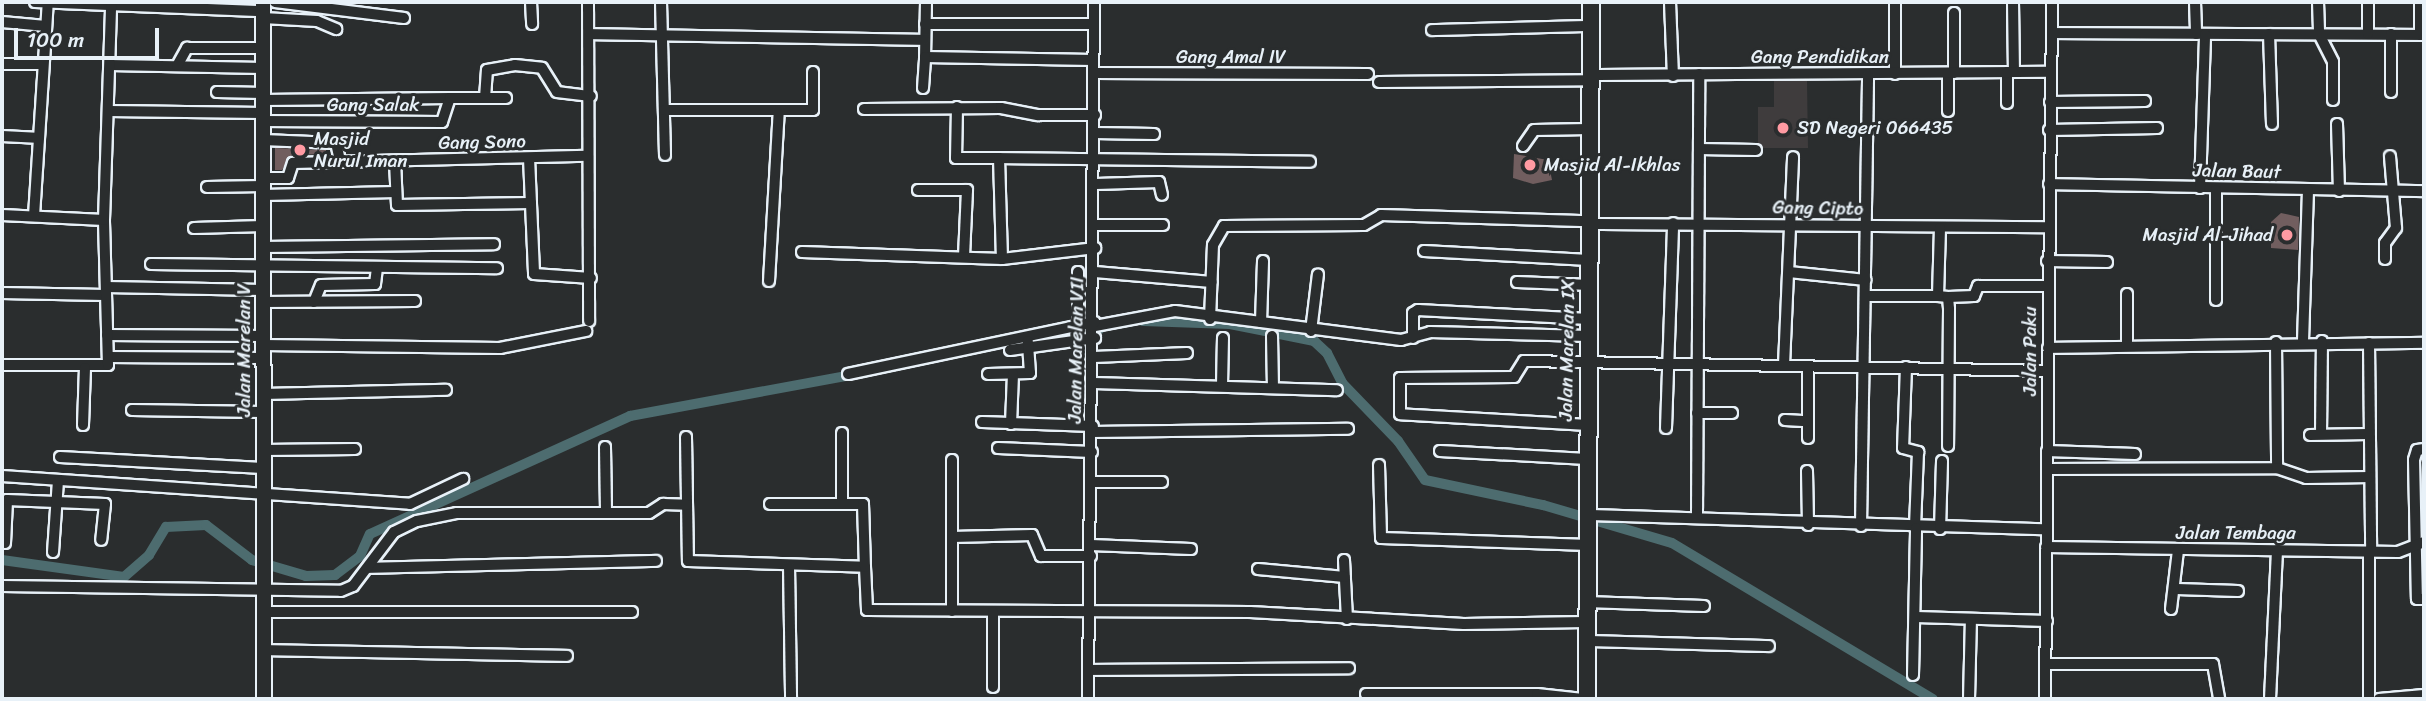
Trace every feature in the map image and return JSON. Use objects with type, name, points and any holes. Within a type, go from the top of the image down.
[{"type":"main road","name":"Jalan Marelan IX","points":[[1585,699],[1589,528],[1587,459],[1591,2]]},
{"type":"street","points":[[35,2],[266,8],[404,18]]},
{"type":"street","points":[[34,216],[36,138],[48,2]]},
{"type":"street","points":[[531,2],[531,24]]},
{"type":"street","points":[[107,335],[263,346],[500,348],[587,326],[591,278],[587,156],[591,96],[588,2]]},
{"type":"street","points":[[661,2],[665,155]]},
{"type":"street","points":[[923,88],[926,2]]},
{"type":"street","name":"Jalan Marelan VII","points":[[1088,699],[1096,248],[1094,2]]},
{"type":"street","points":[[1670,2],[1673,76]]},
{"type":"street","points":[[1895,2],[1895,74]]},
{"type":"street","points":[[2007,103],[2013,2]]},
{"type":"street","name":"Jalan Paku","points":[[2045,699],[2047,227],[2052,2]]},
{"type":"street","points":[[2195,2],[2200,34],[2200,188]]},
{"type":"street","points":[[2318,2],[2319,34],[2333,62],[2333,100]]},
{"type":"street","points":[[2368,2],[2368,34]]},
{"type":"street","points":[[2052,33],[2422,35],[2420,2]]},
{"type":"street","points":[[2,365],[106,368],[108,356],[104,220],[111,5]]},
{"type":"street","points":[[266,8],[323,22],[336,29]]},
{"type":"street","name":"Jalan Marelan V","points":[[264,699],[263,48],[266,8]]},
{"type":"street","points":[[1948,111],[1954,13]]},
{"type":"street","points":[[2,22],[46,26]]},
{"type":"street","points":[[925,24],[1094,24]]},
{"type":"street","points":[[1432,30],[1590,26]]},
{"type":"street","points":[[590,34],[925,40]]},
{"type":"street","points":[[2269,34],[2272,124]]},
{"type":"street","points":[[2391,34],[2391,92]]},
{"type":"street","points":[[177,66],[187,48],[263,48]]},
{"type":"street","points":[[925,57],[1093,60]]},
{"type":"street","points":[[2,64],[43,64]]},
{"type":"street","points":[[110,65],[263,68]]},
{"type":"street","points":[[485,98],[487,70],[514,65],[542,68],[557,92],[591,96]]},
{"type":"street","points":[[664,110],[813,110],[813,72]]},
{"type":"street","name":"Gang Pendidikan","points":[[1379,82],[1699,74],[2051,72]]},
{"type":"street","name":"Gang Amal IV","points":[[1094,74],[1368,74]]},
{"type":"street","points":[[1696,516],[1699,74]]},
{"type":"street","points":[[1861,526],[1868,74]]},
{"type":"street","points":[[216,92],[263,107]]},
{"type":"street","name":"Gang Salak","points":[[263,107],[442,122],[450,98]]},
{"type":"street","points":[[109,111],[506,98]]},
{"type":"street","points":[[2050,102],[2145,101]]},
{"type":"street","points":[[957,107],[956,158],[1310,162]]},
{"type":"street","points":[[864,109],[957,107],[1095,115]]},
{"type":"street","points":[[769,281],[779,110]]},
{"type":"street","points":[[2337,124],[2339,191]]},
{"type":"street","points":[[2049,130],[2157,128]]},
{"type":"street","points":[[1522,146],[1534,130],[1589,129]]},
{"type":"street","points":[[1096,133],[1154,134]]},
{"type":"street","points":[[2,136],[36,138]]},
{"type":"street","points":[[263,140],[336,143],[340,161]]},
{"type":"street","points":[[1699,149],[1756,150]]},
{"type":"street","name":"Gang Sono","points":[[263,187],[288,178],[293,163],[587,156]]},
{"type":"street","points":[[2385,259],[2385,243],[2395,232],[2390,156]]},
{"type":"street","points":[[1784,365],[1793,225],[1793,157]]},
{"type":"street","points":[[529,158],[534,274],[591,278]]},
{"type":"street","points":[[999,158],[1002,259]]},
{"type":"street","points":[[395,161],[397,205],[531,203]]},
{"type":"street","points":[[1096,184],[1150,180],[1161,184],[1162,195]]},
{"type":"street","name":"Jalan Baut","points":[[2049,184],[2217,190],[2424,191]]},
{"type":"street","points":[[207,187],[396,192]]},
{"type":"street","points":[[918,190],[967,190],[964,256]]},
{"type":"street","points":[[2216,299],[2217,190]]},
{"type":"street","points":[[2303,341],[2308,190]]},
{"type":"street","points":[[2,215],[104,220]]},
{"type":"street","name":"Gang Cipto","points":[[1212,282],[1213,245],[1224,226],[1364,225],[1381,215],[1589,222],[1940,228],[2047,227]]},
{"type":"street","points":[[1666,428],[1673,223]]},
{"type":"street","points":[[1096,225],[1163,225]]},
{"type":"street","points":[[194,228],[263,226]]},
{"type":"street","points":[[1940,228],[1948,368],[1948,446]]},
{"type":"street","points":[[263,247],[494,244]]},
{"type":"street","points":[[802,252],[1002,259],[1096,248]]},
{"type":"street","points":[[1424,251],[1589,260]]},
{"type":"street","points":[[1261,322],[1264,261]]},
{"type":"street","points":[[2047,261],[2107,262]]},
{"type":"street","points":[[151,264],[498,268]]},
{"type":"street","points":[[314,302],[321,285],[375,284],[377,267]]},
{"type":"street","points":[[1078,272],[1078,326]]},
{"type":"street","points":[[1095,272],[1212,282],[1210,318]]},
{"type":"street","points":[[1789,272],[1866,280]]},
{"type":"street","points":[[1311,331],[1318,274]]},
{"type":"street","points":[[1517,282],[1590,285]]},
{"type":"street","points":[[1866,296],[1974,296],[1978,286],[2047,286]]},
{"type":"street","points":[[2,293],[106,291],[263,296],[314,302],[415,301]]},
{"type":"street","points":[[2127,293],[2127,346]]},
{"type":"street","points":[[1413,338],[1413,313],[1418,310],[1589,319]]},
{"type":"street","points":[[848,374],[1095,330],[1175,312],[1311,331],[1413,338],[1430,331],[1589,336]]},
{"type":"street","points":[[1010,350],[1078,326],[1095,330]]},
{"type":"street","points":[[1272,336],[1273,386]]},
{"type":"street","points":[[1222,385],[1223,338]]},
{"type":"street","points":[[2048,348],[2303,341],[2424,343]]},
{"type":"street","points":[[2322,341],[2315,435],[2368,433]]},
{"type":"street","points":[[988,374],[1030,373],[1028,342]]},
{"type":"street","points":[[2276,342],[2277,468]]},
{"type":"street","points":[[2369,343],[2369,699]]},
{"type":"street","points":[[108,356],[263,346]]},
{"type":"street","points":[[1094,357],[1187,353]]},
{"type":"street","points":[[1588,425],[1398,411],[1402,376],[1514,377],[1524,361],[2048,371]]},
{"type":"street","points":[[1808,366],[1808,438]]},
{"type":"street","points":[[1906,367],[1903,448],[1917,451],[1913,675]]},
{"type":"street","points":[[83,425],[85,369]]},
{"type":"street","points":[[1011,424],[1013,374]]},
{"type":"street","points":[[1094,383],[1273,386],[1337,390]]},
{"type":"street","points":[[263,394],[446,390]]},
{"type":"street","points":[[132,410],[262,412]]},
{"type":"street","points":[[1697,413],[1732,413]]},
{"type":"street","points":[[1785,421],[1807,421]]},
{"type":"street","points":[[982,422],[1092,429],[1348,429]]},
{"type":"street","points":[[842,433],[842,503]]},
{"type":"street","points":[[686,437],[688,561],[865,567]]},
{"type":"street","points":[[605,447],[606,513]]},
{"type":"street","points":[[998,448],[1092,452]]},
{"type":"street","points":[[263,450],[355,449]]},
{"type":"street","points":[[2424,449],[2417,450],[2414,460],[2420,543],[2417,599],[2424,599]]},
{"type":"street","points":[[1440,450],[1587,459]]},
{"type":"street","points":[[2048,451],[2135,454]]},
{"type":"street","points":[[60,457],[263,468]]},
{"type":"street","points":[[951,611],[952,460]]},
{"type":"street","points":[[1940,529],[1942,461]]},
{"type":"street","points":[[1379,465],[1381,538],[1589,528],[1696,516],[1808,525],[2046,529]]},
{"type":"street","points":[[2047,469],[2277,468],[2306,478],[2370,477]]},
{"type":"street","points":[[1807,471],[1808,525]]},
{"type":"street","points":[[2,476],[107,486],[410,504],[463,479]]},
{"type":"street","points":[[53,552],[58,481]]},
{"type":"street","points":[[1091,482],[1162,482]]},
{"type":"street","points":[[101,540],[107,486]]},
{"type":"street","points":[[5,543],[7,500],[105,504]]},
{"type":"street","points":[[2,586],[263,592],[341,591],[368,568],[389,537],[417,521],[457,513],[649,513],[663,504],[687,505]]},
{"type":"street","points":[[769,504],[863,504],[867,610],[1250,612],[1348,619],[1586,622]]},
{"type":"street","points":[[952,537],[1032,535],[1041,556],[1091,550],[1191,549]]},
{"type":"street","name":"Jalan Tembaga","points":[[2046,547],[2398,552],[2420,543]]},
{"type":"street","points":[[2177,589],[2178,550]]},
{"type":"street","points":[[2270,699],[2277,550]]},
{"type":"street","points":[[1344,560],[1348,619]]},
{"type":"street","points":[[368,568],[656,561]]},
{"type":"street","points":[[789,566],[791,699]]},
{"type":"street","points":[[1258,569],[1345,576]]},
{"type":"street","points":[[2171,609],[2171,593],[2177,589],[2238,591]]},
{"type":"street","points":[[1586,603],[1704,606]]},
{"type":"street","points":[[265,612],[632,612]]},
{"type":"street","points":[[993,612],[993,687]]},
{"type":"street","points":[[1916,617],[2047,621]]},
{"type":"street","points":[[1969,699],[1970,619]]},
{"type":"street","points":[[1586,641],[1769,646]]},
{"type":"street","points":[[265,650],[567,656]]},
{"type":"street","points":[[2047,664],[2213,664],[2219,699]]},
{"type":"street","points":[[1089,670],[1349,668]]},
{"type":"street","points":[[1366,694],[1537,694],[1585,699]]},
{"type":"street","points":[[2379,699],[2424,695]]},
{"type":"shaded area","name":"SD Negeri 066435","points":[[1774,81],[1807,81],[1808,148],[1758,148],[1758,107],[1774,107]]},
{"type":"building","points":[[275,148],[326,150],[326,154],[292,155],[282,170],[275,170]]},
{"type":"building","name":"Masjid Al-Ikhlas","points":[[1514,154],[1548,160],[1552,180],[1533,184],[1513,178]]},
{"type":"building","name":"Masjid Al-Jihad","points":[[2281,213],[2299,217],[2298,250],[2271,248],[2271,222]]},
{"type":"waterway","points":[[1143,321],[1230,324],[1314,341],[1327,353],[1342,383],[1398,441],[1425,480],[1543,505],[1672,543],[1933,699]]},
{"type":"waterway","points":[[1020,344],[1100,329]]},
{"type":"waterway","points":[[2,560],[124,577],[149,555],[166,527],[206,525],[252,560],[306,576],[335,575],[360,556],[370,534],[630,416],[856,374]]},
{"type":"place","name":"SD Negeri 066435","points":[[1783,128]]},
{"type":"place","name":"Masjid Nurul Iman","points":[[300,150]]},
{"type":"place","name":"Masjid Al-Ikhlas","points":[[1530,165]]},
{"type":"place","name":"Masjid Al-Jihad","points":[[2287,235]]}]
